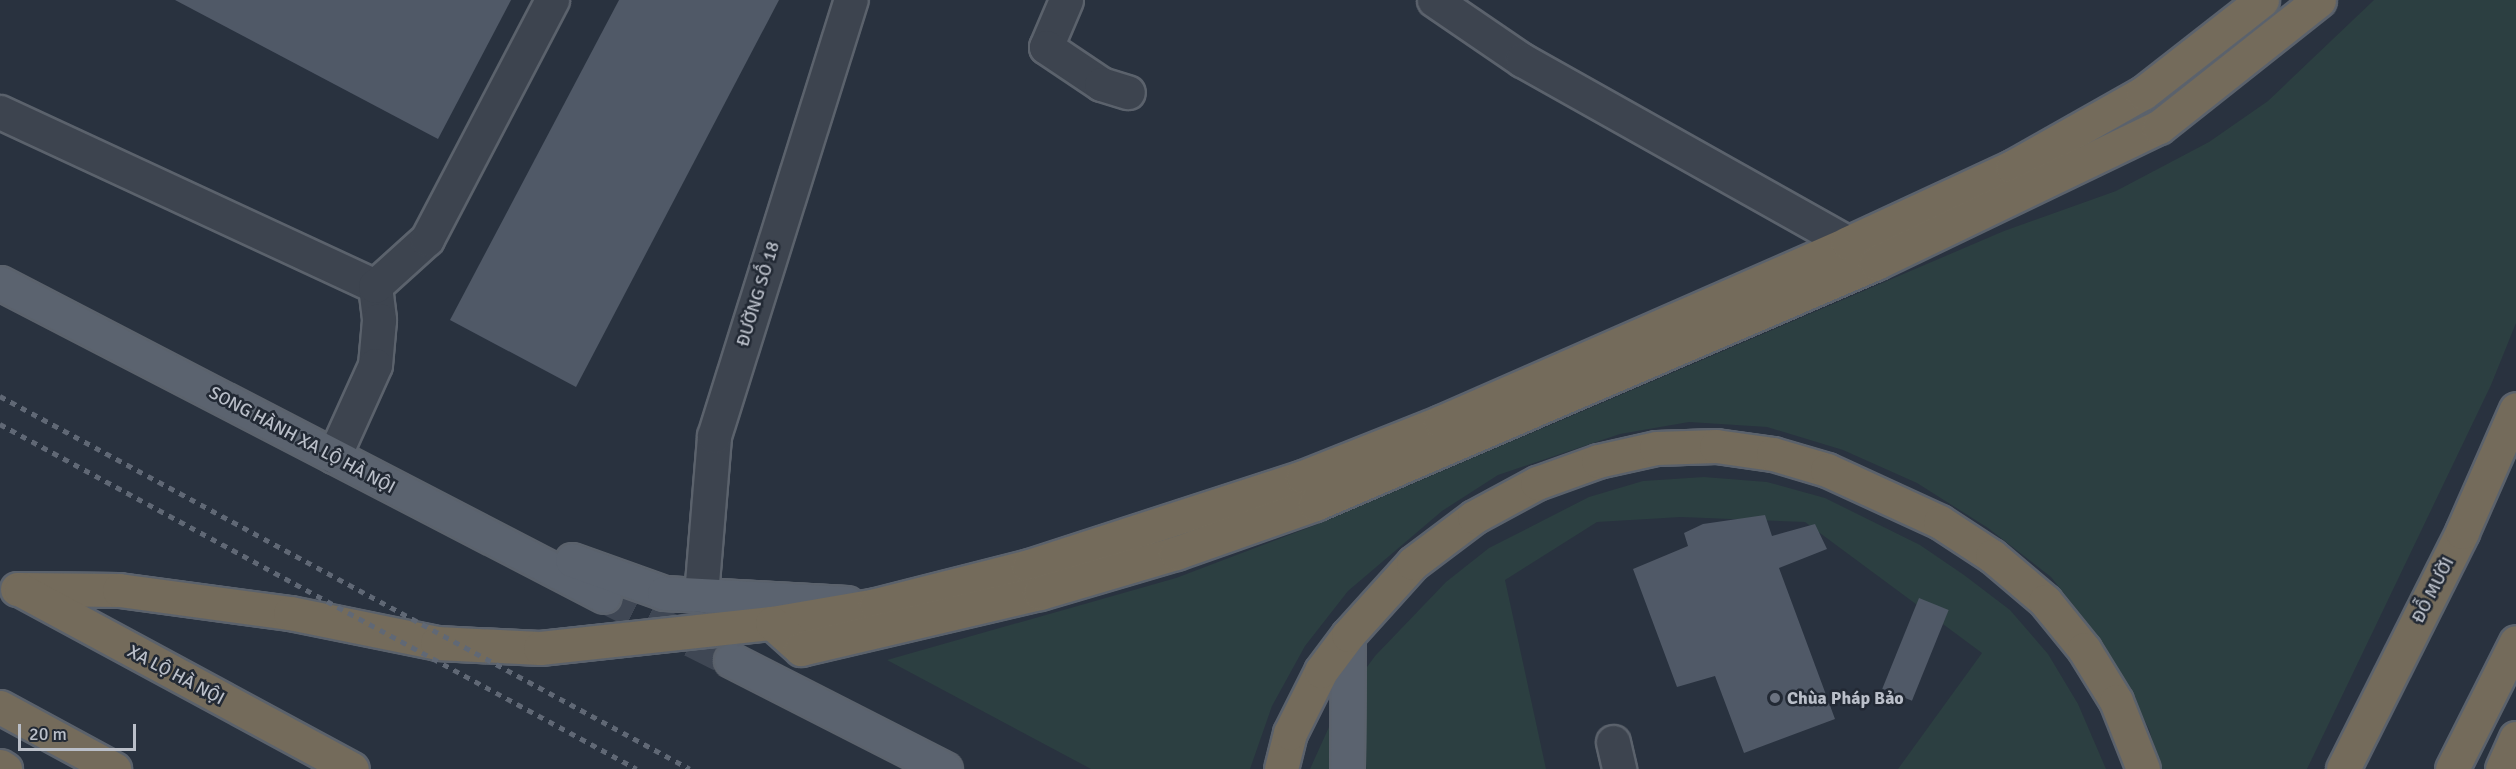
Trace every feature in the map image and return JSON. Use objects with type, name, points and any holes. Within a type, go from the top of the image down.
[{"type":"highway","points":[[9,584],[119,590],[290,613],[437,643],[540,648],[772,624],[876,605],[1052,559],[1303,477],[1441,423],[1848,243],[2012,167],[2143,93],[2262,0]]},
{"type":"highway","points":[[772,624],[801,649],[1041,593],[1176,553],[1315,504],[1876,263],[2148,132],[2319,0]]},
{"type":"highway","name":"ĐỖ MƯỜI","points":[[2343,769],[2462,532],[2516,409]]},
{"type":"highway","points":[[1281,769],[1290,733],[1321,671],[1348,635],[1413,563],[1474,517],[1537,483],[1598,461],[1656,448],[1716,446],[1773,454],[1882,492],[1940,522],[2001,563],[2045,601],[2084,649],[2116,701],[2143,769]]},
{"type":"highway","name":"XA LỘ HÀ NỘI","points":[[9,584],[352,769]]},
{"type":"highway","points":[[2452,769],[2516,642]]},
{"type":"highway","points":[[0,707],[114,769]]},
{"type":"highway","points":[[2502,769],[2516,738]]},
{"type":"highway","points":[[0,766],[5,769]]},
{"type":"main road","name":"SONG HÀNH XA LỘ HÀ NỘI","points":[[0,283],[439,513],[604,596]]},
{"type":"main road","points":[[439,513],[664,593],[876,605]]},
{"type":"main road","points":[[1347,769],[1348,635]]},
{"type":"main road","points":[[731,660],[945,769]]},
{"type":"street","points":[[375,286],[427,239],[552,0]]},
{"type":"street","name":"ĐƯỜNG SỐ 18","points":[[701,595],[714,436],[851,0]]},
{"type":"street","points":[[1066,0],[1046,47],[1101,84],[1128,92]]},
{"type":"street","points":[[1441,2],[1522,60],[1848,243]]},
{"type":"street","points":[[0,112],[375,286]]},
{"type":"street","points":[[334,456],[375,365],[379,320],[375,286]]},
{"type":"shaded area","points":[[2374,0],[2516,0],[2516,323],[2491,385],[2307,769],[2161,769],[2149,729],[2104,644],[2051,577],[1988,528],[1917,483],[1843,450],[1767,427],[1689,422],[1620,434],[1498,475],[1442,511],[1348,591],[1305,646],[1272,706],[1250,769],[1091,769],[887,660],[1176,578],[1321,523],[2004,231],[2116,191],[2209,142],[2268,101]]},
{"type":"shaded area","points":[[1704,477],[1767,482],[1825,498],[1920,545],[1964,575],[2010,610],[2048,654],[2078,704],[2106,769],[1898,769],[1982,653],[1805,522],[1681,517],[1597,522],[1505,580],[1546,769],[1310,769],[1338,707],[1375,656],[1446,582],[1489,548],[1589,497],[1643,481]]},
{"type":"building","points":[[175,0],[511,0],[438,139]]},
{"type":"building","points":[[619,0],[779,0],[576,387],[450,320]]},
{"type":"building","points":[[1765,515],[1772,536],[1815,524],[1827,549],[1779,568],[1835,719],[1744,753],[1715,676],[1677,687],[1633,569],[1688,546],[1684,533],[1703,524]]},
{"type":"building","points":[[1919,598],[1949,610],[1912,701],[1882,689]]},
{"type":"tunnel","points":[[604,596],[731,660]]},
{"type":"railway","points":[[0,396],[690,769]]},
{"type":"railway","points":[[0,424],[637,769]]},
{"type":"place","name":"Chùa Pháp Bảo","points":[[1775,698]]}]
